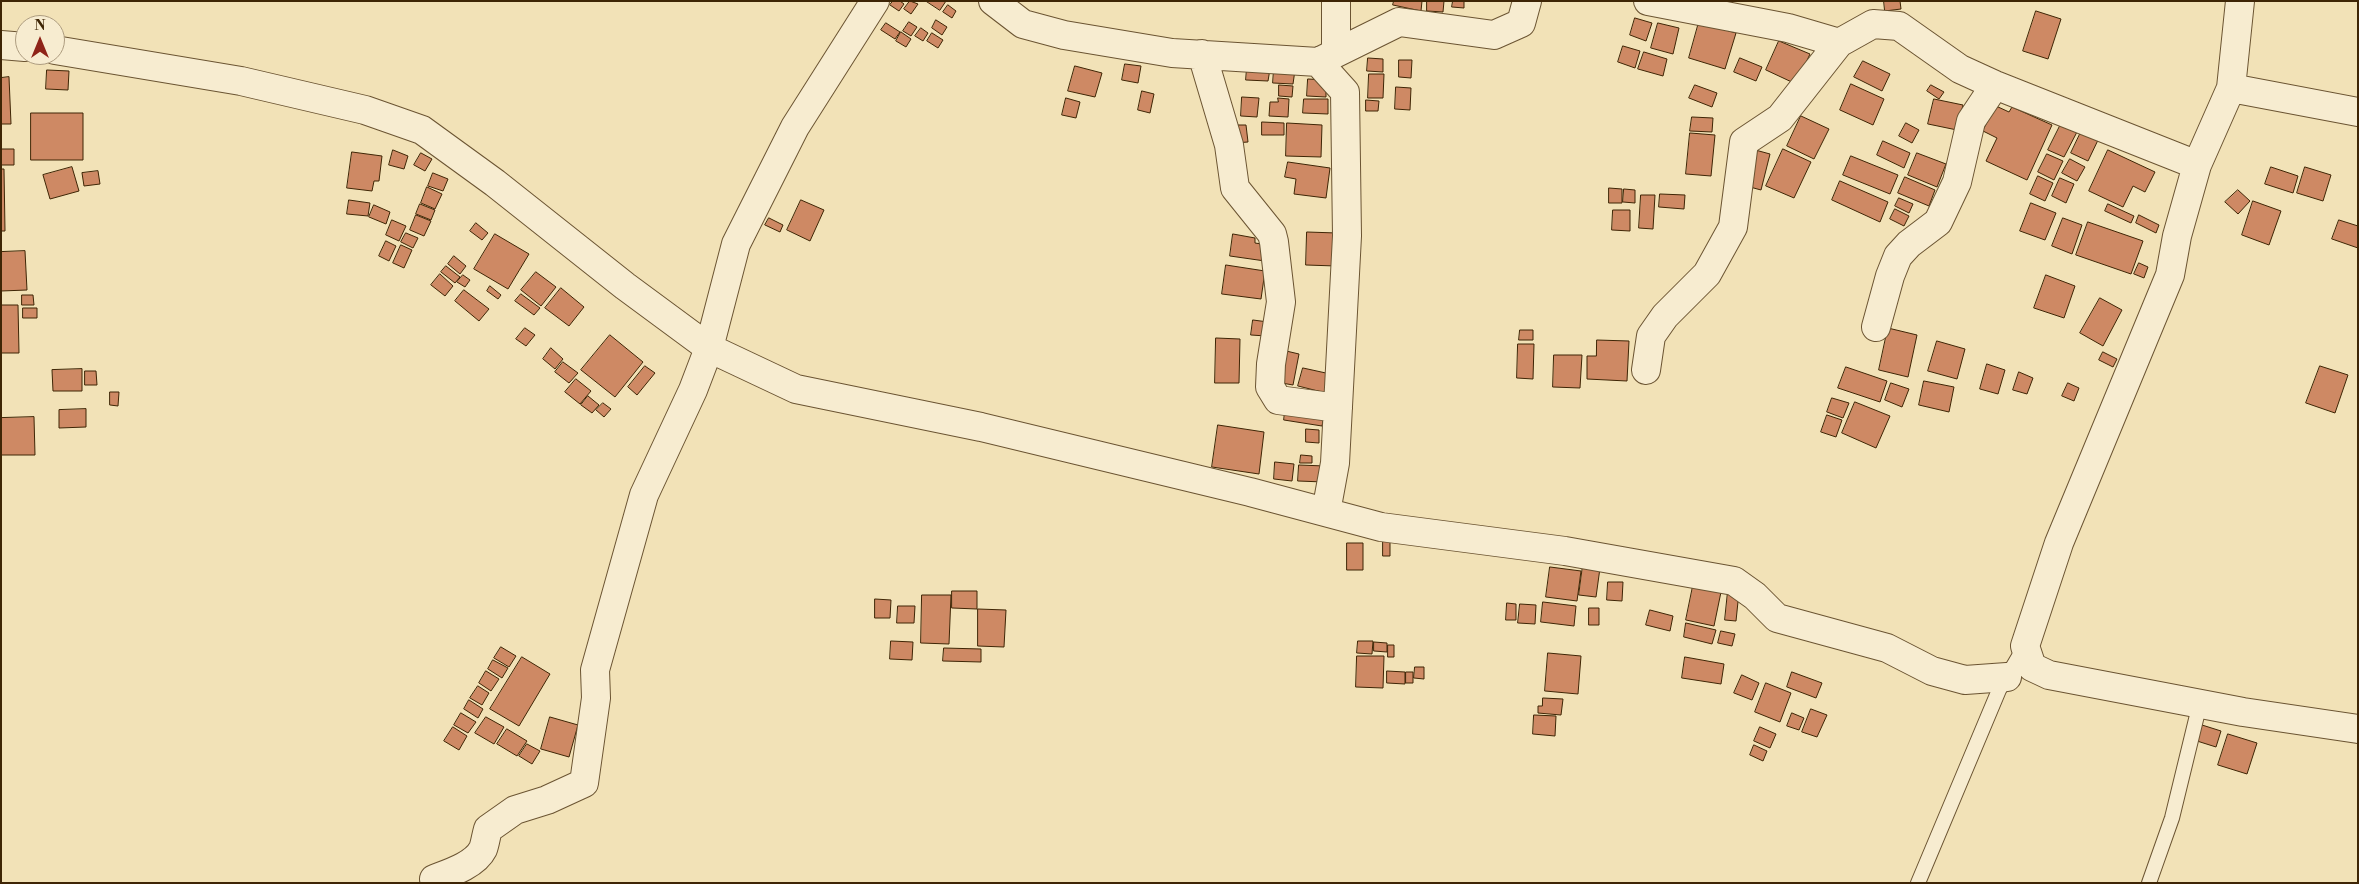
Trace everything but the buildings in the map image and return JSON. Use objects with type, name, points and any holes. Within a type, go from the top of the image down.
[{"type":"street","points":[[434,879],[457,870],[478,855],[483,849],[488,829],[515,810],[547,800],[584,783],[596,698],[595,670],[644,495],[693,390],[709,348],[736,244],[795,127],[875,1]]},
{"type":"street","points":[[993,1],[1023,24],[1064,35],[1172,53],[1327,58],[1399,22],[1494,35],[1521,23],[1527,1]]},
{"type":"street","points":[[1326,512],[1335,463],[1347,236],[1346,92],[1327,58],[1336,1]]},
{"type":"street","points":[[1648,1],[1704,7],[1839,43]]},
{"type":"street","points":[[2240,1],[2231,88],[2197,165],[2177,236],[2170,275],[2059,543],[2024,646],[2032,667],[2049,674],[2243,712],[2358,728]]},
{"type":"street","points":[[1646,370],[1650,336],[1665,316],[1707,274],[1733,227],[1744,142],[1780,118],[1839,43],[1873,24],[1900,26],[1960,69],[1995,85],[2197,165]]},
{"type":"street","points":[[1,45],[15,46]]},
{"type":"street","points":[[65,52],[241,81],[365,110],[422,130],[495,183],[625,286],[709,348],[796,389],[981,427],[1381,527],[1565,551],[1734,581],[1755,596],[1777,618],[1887,648],[1932,670],[1965,680],[2006,677]]},
{"type":"street","points":[[1202,54],[1228,145],[1236,188],[1272,234],[1274,242],[1281,302],[1271,364],[1270,388],[1278,400],[1338,408]]},
{"type":"street","points":[[1876,327],[1890,276],[1898,256],[1909,244],[1938,222],[1957,182],[1971,121],[1995,85]]},
{"type":"street","points":[[2231,88],[2358,112]]},
{"type":"lane","points":[[1918,883],[1999,690],[2024,646]]},
{"type":"lane","points":[[2149,883],[2172,818],[2200,703]]}]
